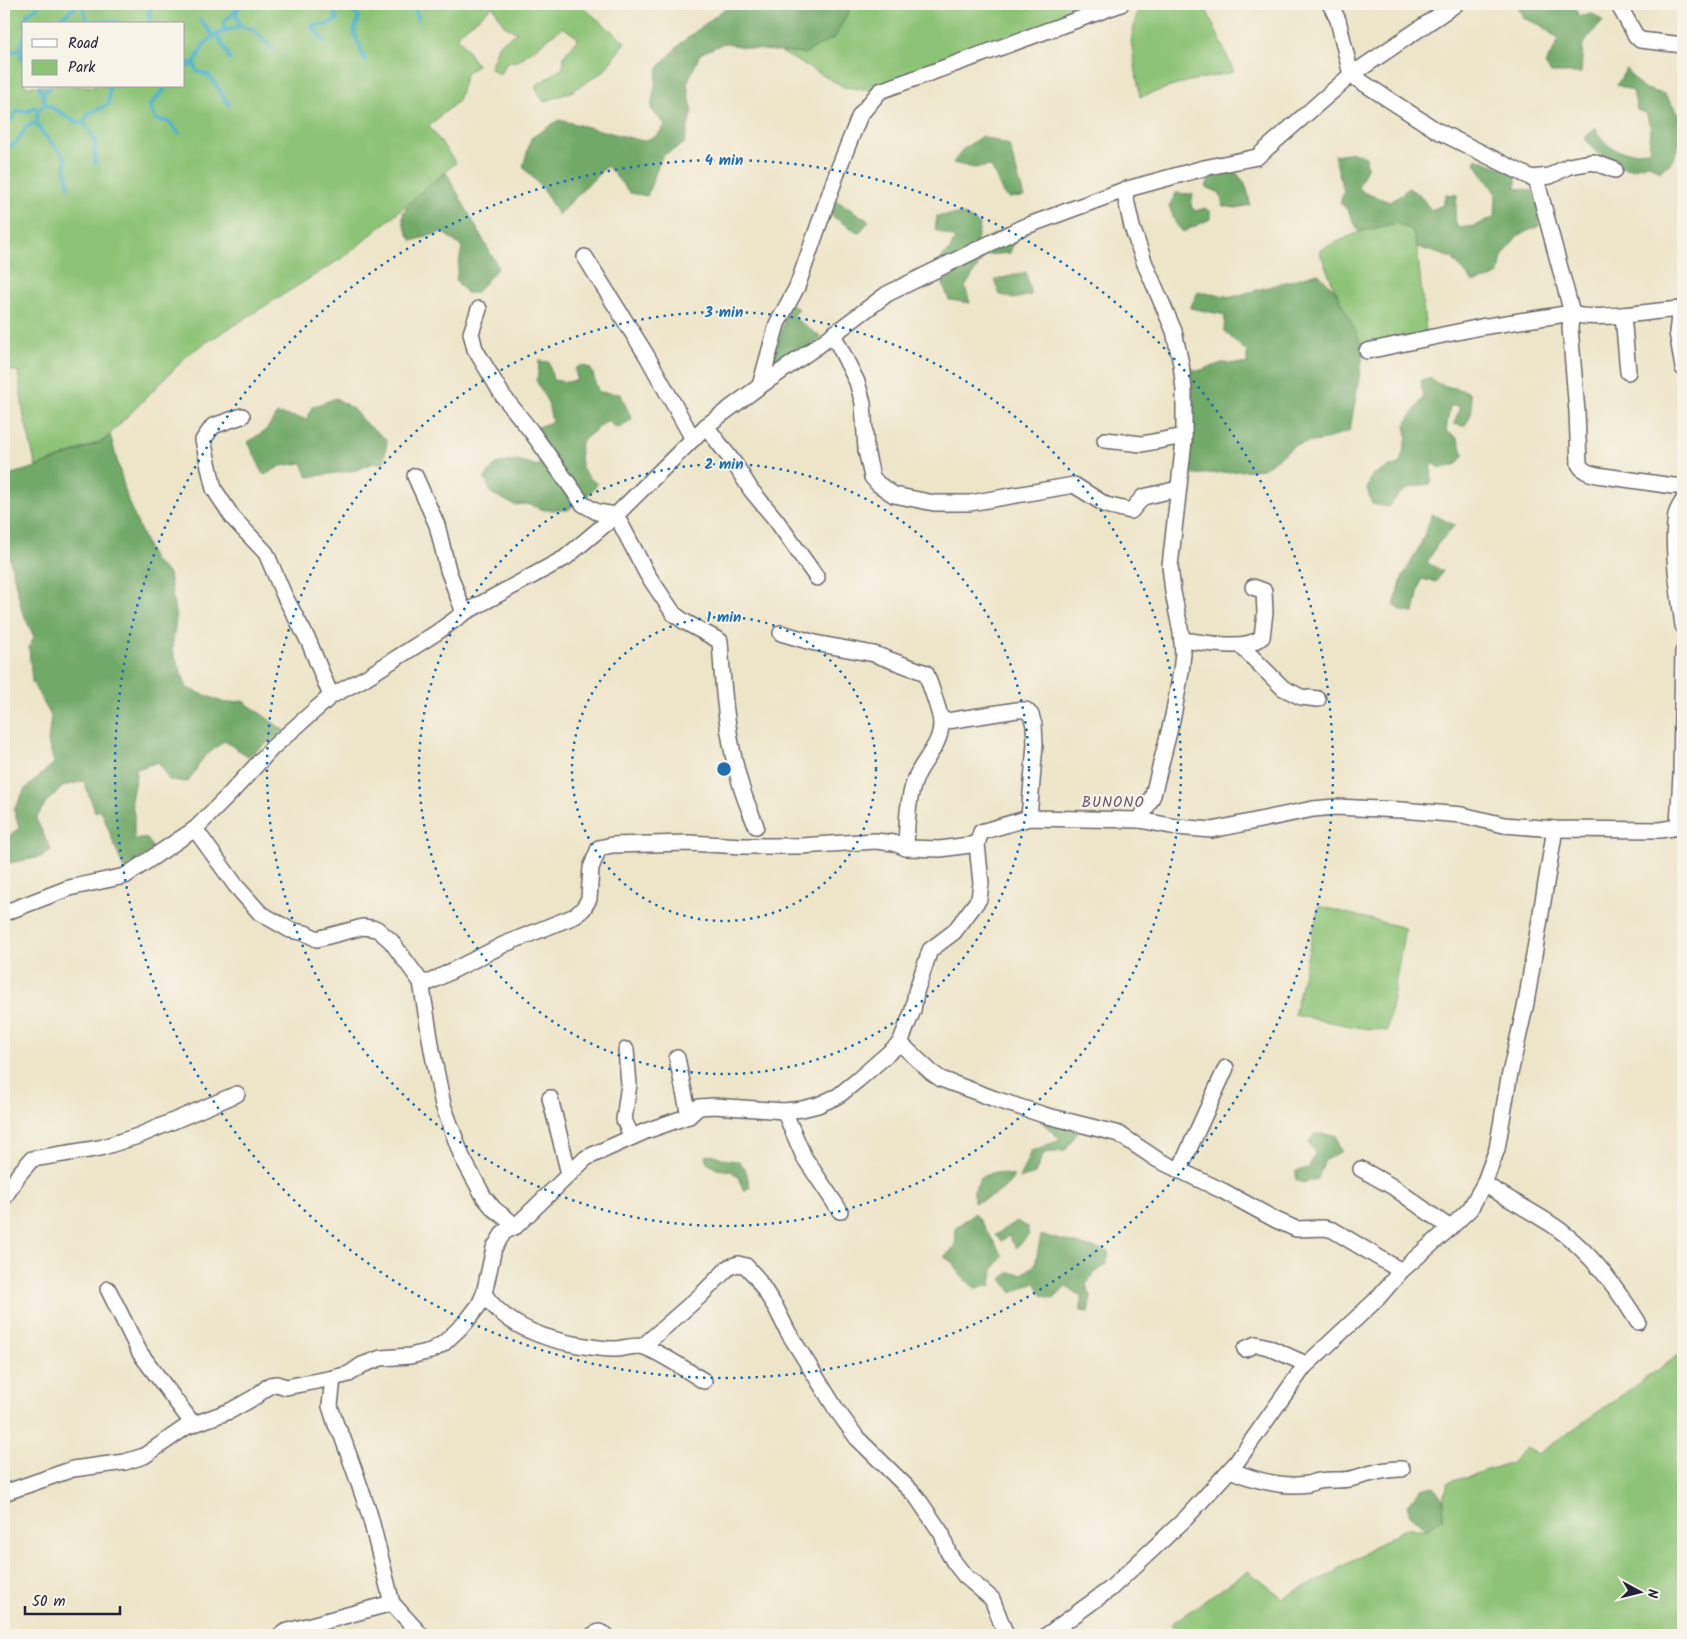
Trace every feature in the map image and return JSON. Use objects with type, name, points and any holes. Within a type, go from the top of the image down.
[{"type":"street","points":[[760,386],[778,324],[797,287],[856,124],[860,115],[880,91],[1121,4]]},
{"type":"street","points":[[1330,4],[1338,20],[1352,75],[1442,133],[1531,178],[1538,184],[1572,314],[1570,327],[1579,464],[1581,469],[1597,475],[1683,486]]},
{"type":"street","points":[[4,913],[69,888],[125,876],[195,828],[227,798],[273,747],[331,696],[365,678],[464,613],[565,558],[616,515],[706,426],[887,294],[1021,228],[1124,190],[1204,168],[1257,157],[1352,75],[1456,4]]},
{"type":"street","points":[[1618,4],[1640,40],[1683,45]]},
{"type":"street","points":[[1531,178],[1553,176],[1569,166],[1593,162],[1615,170]]},
{"type":"street","points":[[1124,190],[1132,228],[1144,264],[1174,331],[1178,345],[1184,390],[1184,436],[1170,566],[1182,640],[1181,672],[1173,716],[1152,795],[1140,820]]},
{"type":"street","points":[[585,257],[647,356],[693,438]]},
{"type":"street","points":[[1367,351],[1481,327],[1572,314],[1583,317],[1681,309],[1677,332],[1683,368]]},
{"type":"street","points":[[478,310],[471,332],[475,349],[503,396],[532,431],[583,504],[597,512],[616,515]]},
{"type":"street","points":[[1623,315],[1628,372]]},
{"type":"street","points":[[833,334],[857,382],[863,403],[866,450],[872,477],[878,484],[894,495],[934,503],[970,503],[1074,485],[1106,505],[1132,511],[1143,497],[1178,489]]},
{"type":"street","points":[[242,416],[213,426],[203,440],[214,490],[233,518],[266,553],[284,595],[309,642],[331,696]]},
{"type":"street","points":[[706,426],[736,466],[750,490],[776,520],[816,578]]},
{"type":"street","points":[[1105,440],[1142,444],[1184,436]]},
{"type":"street","points":[[415,476],[437,525],[448,570],[464,613]]},
{"type":"street","points":[[1683,501],[1676,514],[1677,579],[1683,626]]},
{"type":"street","points":[[616,515],[647,574],[674,614],[685,622],[720,640],[722,687],[728,729],[741,788],[756,826]]},
{"type":"street","points":[[1182,640],[1241,646],[1259,640],[1262,636],[1265,612],[1264,591],[1253,587]]},
{"type":"street","points":[[781,633],[815,643],[874,654],[926,673],[940,722],[938,739],[917,774],[913,787],[908,814],[906,848]]},
{"type":"street","points":[[1241,646],[1283,688],[1301,697],[1318,700]]},
{"type":"street","points":[[4,1493],[73,1469],[124,1462],[144,1456],[186,1427],[230,1411],[255,1397],[270,1385],[277,1384],[286,1387],[333,1378],[348,1374],[362,1365],[381,1358],[410,1356],[431,1351],[444,1343],[466,1322],[479,1305],[484,1294],[494,1248],[504,1232],[516,1226],[586,1158],[646,1131],[689,1116],[700,1106],[784,1111],[818,1105],[838,1096],[900,1043],[913,1010],[916,992],[930,950],[954,932],[979,899],[981,883],[977,844],[982,832],[1029,818],[1140,820],[1176,827],[1212,830],[1294,813],[1335,807],[1462,815],[1504,825],[1555,829],[1660,830],[1672,828],[1678,824],[1682,775],[1683,652]]},
{"type":"street","points":[[940,722],[1017,710],[1026,710],[1031,715],[1034,725],[1034,744],[1029,818]]},
{"type":"street","points":[[195,828],[236,886],[260,913],[290,930],[317,938],[363,927],[377,929],[391,941],[421,982],[432,1050],[449,1122],[462,1157],[484,1197],[494,1209],[516,1226]]},
{"type":"street","points":[[1047,1635],[1104,1594],[1185,1519],[1230,1470],[1306,1364],[1376,1300],[1401,1271],[1470,1209],[1484,1184],[1496,1149],[1509,1078],[1526,1003],[1555,829]]},
{"type":"street","points":[[421,982],[430,982],[505,944],[576,916],[589,899],[591,868],[599,848],[612,845],[688,843],[743,846],[801,846],[875,841],[906,848],[940,849],[977,844]]},
{"type":"street","points":[[900,1043],[941,1079],[1044,1115],[1119,1134],[1158,1160],[1223,1191],[1276,1220],[1296,1228],[1324,1228],[1333,1230],[1401,1271]]},
{"type":"street","points":[[626,1050],[629,1084],[624,1120],[632,1137]]},
{"type":"street","points":[[676,1058],[689,1116]]},
{"type":"street","points":[[1179,1171],[1226,1068]]},
{"type":"street","points":[[4,1198],[32,1158],[100,1148],[138,1136],[237,1094]]},
{"type":"street","points":[[550,1098],[569,1174]]},
{"type":"street","points":[[784,1111],[804,1157],[840,1211]]},
{"type":"street","points":[[1361,1169],[1393,1186],[1450,1228]]},
{"type":"street","points":[[1484,1184],[1555,1227],[1578,1246],[1618,1290],[1638,1322]]},
{"type":"street","points":[[643,1346],[700,1296],[729,1267],[738,1264],[746,1266],[756,1277],[776,1308],[788,1332],[852,1431],[916,1496],[942,1534],[948,1552],[954,1562],[965,1576],[992,1599],[1006,1635]]},
{"type":"street","points":[[108,1290],[140,1353],[193,1424]]},
{"type":"street","points":[[484,1294],[492,1306],[504,1316],[531,1332],[554,1341],[613,1349],[643,1346],[704,1382]]},
{"type":"street","points":[[1245,1349],[1256,1344],[1268,1347],[1306,1364]]},
{"type":"street","points":[[333,1378],[330,1406],[370,1516],[392,1603],[421,1635]]},
{"type":"street","points":[[1230,1470],[1261,1480],[1282,1484],[1309,1484],[1318,1481],[1349,1479],[1391,1468],[1402,1469]]},
{"type":"street","points":[[281,1635],[285,1632],[392,1603]]},
{"type":"street","points":[[593,1635],[599,1632],[606,1635]]},
{"type":"green space","points":[[4,4],[579,4],[625,42],[604,71],[573,91],[544,102],[535,86],[563,68],[564,56],[578,38],[563,27],[520,60],[507,63],[499,75],[490,68],[499,44],[517,33],[504,25],[493,6],[457,35],[477,65],[466,74],[458,101],[429,126],[456,163],[347,255],[191,352],[104,440],[36,467],[24,417],[18,371],[4,370]]},
{"type":"green space","points":[[739,4],[1121,4],[880,91],[844,87],[725,21]]},
{"type":"green space","points":[[760,4],[792,4],[808,11],[812,4],[853,4],[835,37],[804,54],[753,49],[724,43],[700,54],[687,83],[692,111],[684,144],[662,156],[647,196],[630,193],[607,166],[558,215],[543,189],[523,167],[531,138],[559,120],[643,141],[657,136],[665,125],[651,109],[658,68],[681,43],[723,10]]},
{"type":"green space","points":[[1139,4],[1204,4],[1234,72],[1186,82],[1140,97],[1131,41]]},
{"type":"green space","points":[[1517,4],[1576,5],[1578,16],[1593,14],[1603,21],[1583,44],[1581,73],[1551,73],[1545,64],[1559,40],[1540,25],[1523,18]]},
{"type":"green space","points":[[1626,69],[1642,88],[1664,94],[1682,118],[1679,145],[1671,163],[1659,171],[1649,164],[1630,169],[1620,166],[1597,153],[1585,138],[1595,128],[1606,143],[1617,150],[1631,152],[1649,151],[1651,129],[1646,113],[1637,110],[1633,91],[1617,85]]},
{"type":"green space","points":[[982,136],[1009,145],[1024,197],[1008,198],[1003,194],[991,166],[974,168],[953,163],[963,149]]},
{"type":"green space","points":[[1354,152],[1366,157],[1367,168],[1358,187],[1365,193],[1390,202],[1408,188],[1419,194],[1431,210],[1443,205],[1446,194],[1457,195],[1455,219],[1458,228],[1474,226],[1495,217],[1496,194],[1475,163],[1476,158],[1516,174],[1516,188],[1540,192],[1539,226],[1517,236],[1502,257],[1499,274],[1486,280],[1473,282],[1452,258],[1417,247],[1412,230],[1396,223],[1359,232],[1347,209],[1340,203],[1344,192],[1334,155]]},
{"type":"green space","points":[[1225,164],[1243,181],[1248,191],[1250,205],[1236,208],[1223,206],[1220,193],[1206,187],[1210,176]]},
{"type":"green space","points":[[446,172],[498,267],[476,293],[466,293],[456,280],[462,247],[442,232],[412,241],[404,226],[403,215],[409,204]]},
{"type":"green space","points":[[1176,193],[1193,194],[1191,206],[1195,211],[1205,208],[1210,211],[1210,219],[1183,232],[1176,224],[1169,206]]},
{"type":"green space","points":[[829,196],[869,221],[859,233],[824,211]]},
{"type":"green space","points":[[963,214],[980,225],[976,244],[997,233],[1013,243],[1010,253],[985,255],[965,287],[970,303],[949,300],[943,284],[942,257],[951,248],[955,238],[935,230],[937,216]]},
{"type":"green space","points":[[1396,223],[1412,230],[1417,247],[1427,342],[1364,349],[1341,305],[1319,250],[1359,232]]},
{"type":"green space","points":[[1026,272],[1031,295],[1013,299],[999,294],[995,280]]},
{"type":"green space","points":[[1318,273],[1336,291],[1364,349],[1350,430],[1325,440],[1295,445],[1263,469],[1180,476],[1181,364],[1198,371],[1222,363],[1247,364],[1247,352],[1224,331],[1225,315],[1190,308],[1198,292],[1232,297]]},
{"type":"green space","points":[[789,303],[799,309],[793,317],[822,338],[769,374]]},
{"type":"green space","points":[[539,361],[549,362],[553,380],[568,382],[577,380],[575,369],[581,365],[590,368],[599,392],[620,394],[632,419],[622,427],[615,428],[608,420],[581,442],[580,456],[582,466],[587,475],[597,484],[588,495],[568,510],[544,510],[527,504],[514,505],[491,493],[485,478],[496,464],[518,460],[538,466],[546,454],[539,446],[525,436],[526,431],[552,422],[548,403],[536,380]]},
{"type":"green space","points":[[1429,378],[1439,384],[1469,392],[1472,410],[1470,418],[1464,426],[1454,424],[1460,406],[1450,406],[1446,431],[1457,438],[1464,454],[1457,464],[1441,468],[1432,463],[1431,484],[1407,489],[1389,507],[1372,504],[1367,489],[1372,475],[1400,463],[1407,437],[1405,425],[1423,398],[1421,380]]},
{"type":"green space","points":[[336,398],[353,409],[364,422],[387,440],[384,463],[373,463],[357,470],[308,477],[302,463],[281,466],[264,475],[248,442],[266,430],[277,414],[307,419],[312,407]]},
{"type":"green space","points":[[110,434],[128,501],[153,560],[169,574],[176,619],[172,649],[187,688],[225,703],[243,701],[285,731],[248,756],[224,741],[203,758],[188,782],[169,780],[158,762],[137,769],[131,800],[134,814],[134,840],[147,838],[153,849],[124,870],[101,810],[95,812],[84,781],[64,786],[46,802],[36,819],[51,850],[41,857],[9,863],[4,852],[4,840],[19,828],[14,810],[25,789],[54,763],[48,742],[51,716],[32,682],[29,648],[34,637],[22,611],[4,541],[4,476],[36,467],[104,441]]},
{"type":"green space","points":[[1432,514],[1455,525],[1437,545],[1427,563],[1443,571],[1436,582],[1421,579],[1414,613],[1402,611],[1394,605],[1403,576],[1420,546]]},
{"type":"green space","points":[[1319,906],[1405,928],[1387,1031],[1294,1015]]},
{"type":"green space","points":[[1040,1120],[1078,1131],[1065,1151],[1044,1153],[1035,1174],[1019,1179],[1031,1151],[1060,1140]]},
{"type":"green space","points":[[1314,1134],[1336,1135],[1339,1148],[1342,1151],[1324,1161],[1318,1179],[1303,1183],[1296,1180],[1296,1171],[1309,1168],[1315,1153],[1309,1143]]},
{"type":"green space","points":[[712,1154],[727,1160],[739,1161],[746,1171],[750,1187],[744,1191],[738,1177],[731,1171],[717,1169],[707,1163],[705,1156]]},
{"type":"green space","points":[[995,1172],[1014,1176],[1002,1190],[974,1203],[974,1191],[981,1177]]},
{"type":"green space","points":[[975,1213],[1003,1256],[993,1269],[991,1286],[975,1288],[959,1274],[954,1263],[944,1257],[955,1247],[956,1227]]},
{"type":"green space","points":[[1016,1221],[1027,1227],[1029,1235],[1016,1248],[1009,1236],[1001,1241],[995,1235]]},
{"type":"green space","points":[[1041,1235],[1109,1252],[1106,1265],[1093,1274],[1086,1285],[1091,1296],[1088,1312],[1081,1311],[1081,1296],[1066,1287],[1054,1299],[1042,1295],[1035,1282],[1012,1293],[1002,1279],[1008,1273],[1022,1274],[1035,1265]]},
{"type":"green space","points":[[1683,1352],[1683,1635],[1156,1634],[1176,1631],[1171,1624],[1248,1571],[1283,1598],[1329,1575],[1403,1529],[1427,1529],[1443,1518],[1444,1494],[1447,1483],[1512,1462],[1526,1448],[1538,1454]]},
{"type":"green space","points":[[1434,1486],[1444,1501],[1443,1518],[1427,1529],[1410,1515],[1407,1504],[1421,1489]]},
{"type":"waterway","points":[[26,22],[27,15],[39,4]]},
{"type":"waterway","points":[[52,22],[63,17],[78,4]]},
{"type":"waterway","points":[[82,4],[87,22]]},
{"type":"waterway","points":[[150,22],[149,12],[153,4]]},
{"type":"waterway","points":[[236,4],[240,26],[254,30],[273,49]]},
{"type":"waterway","points":[[223,33],[225,20],[236,12],[242,4]]},
{"type":"waterway","points":[[324,42],[312,25],[325,25],[337,20],[332,4]]},
{"type":"waterway","points":[[354,4],[350,9],[359,17],[354,31],[365,61]]},
{"type":"waterway","points":[[414,4],[418,20]]},
{"type":"waterway","points":[[200,20],[214,36]]},
{"type":"waterway","points":[[88,21],[116,22]]},
{"type":"waterway","points":[[185,67],[194,64],[204,44],[217,34],[240,26]]},
{"type":"waterway","points":[[217,34],[230,59]]},
{"type":"waterway","points":[[4,53],[20,50],[22,44]]},
{"type":"waterway","points":[[20,50],[22,58]]},
{"type":"waterway","points":[[185,61],[194,64],[197,71],[210,76],[229,105]]},
{"type":"waterway","points":[[40,88],[46,104],[38,110],[36,123],[65,157],[65,169],[69,186]]},
{"type":"waterway","points":[[42,95],[48,88]]},
{"type":"waterway","points":[[84,122],[88,114],[109,104],[109,88]]},
{"type":"waterway","points":[[165,88],[150,106],[156,120],[168,121],[179,133]]},
{"type":"waterway","points":[[46,104],[78,123],[84,122]]},
{"type":"waterway","points":[[4,127],[18,111],[29,111],[33,107],[38,110]]},
{"type":"waterway","points":[[84,122],[95,139],[95,163]]},
{"type":"waterway","points":[[4,149],[12,146],[18,140],[26,126],[36,123]]},
{"type":"district","name":"BUNONO","points":[[1113,803]]}]
